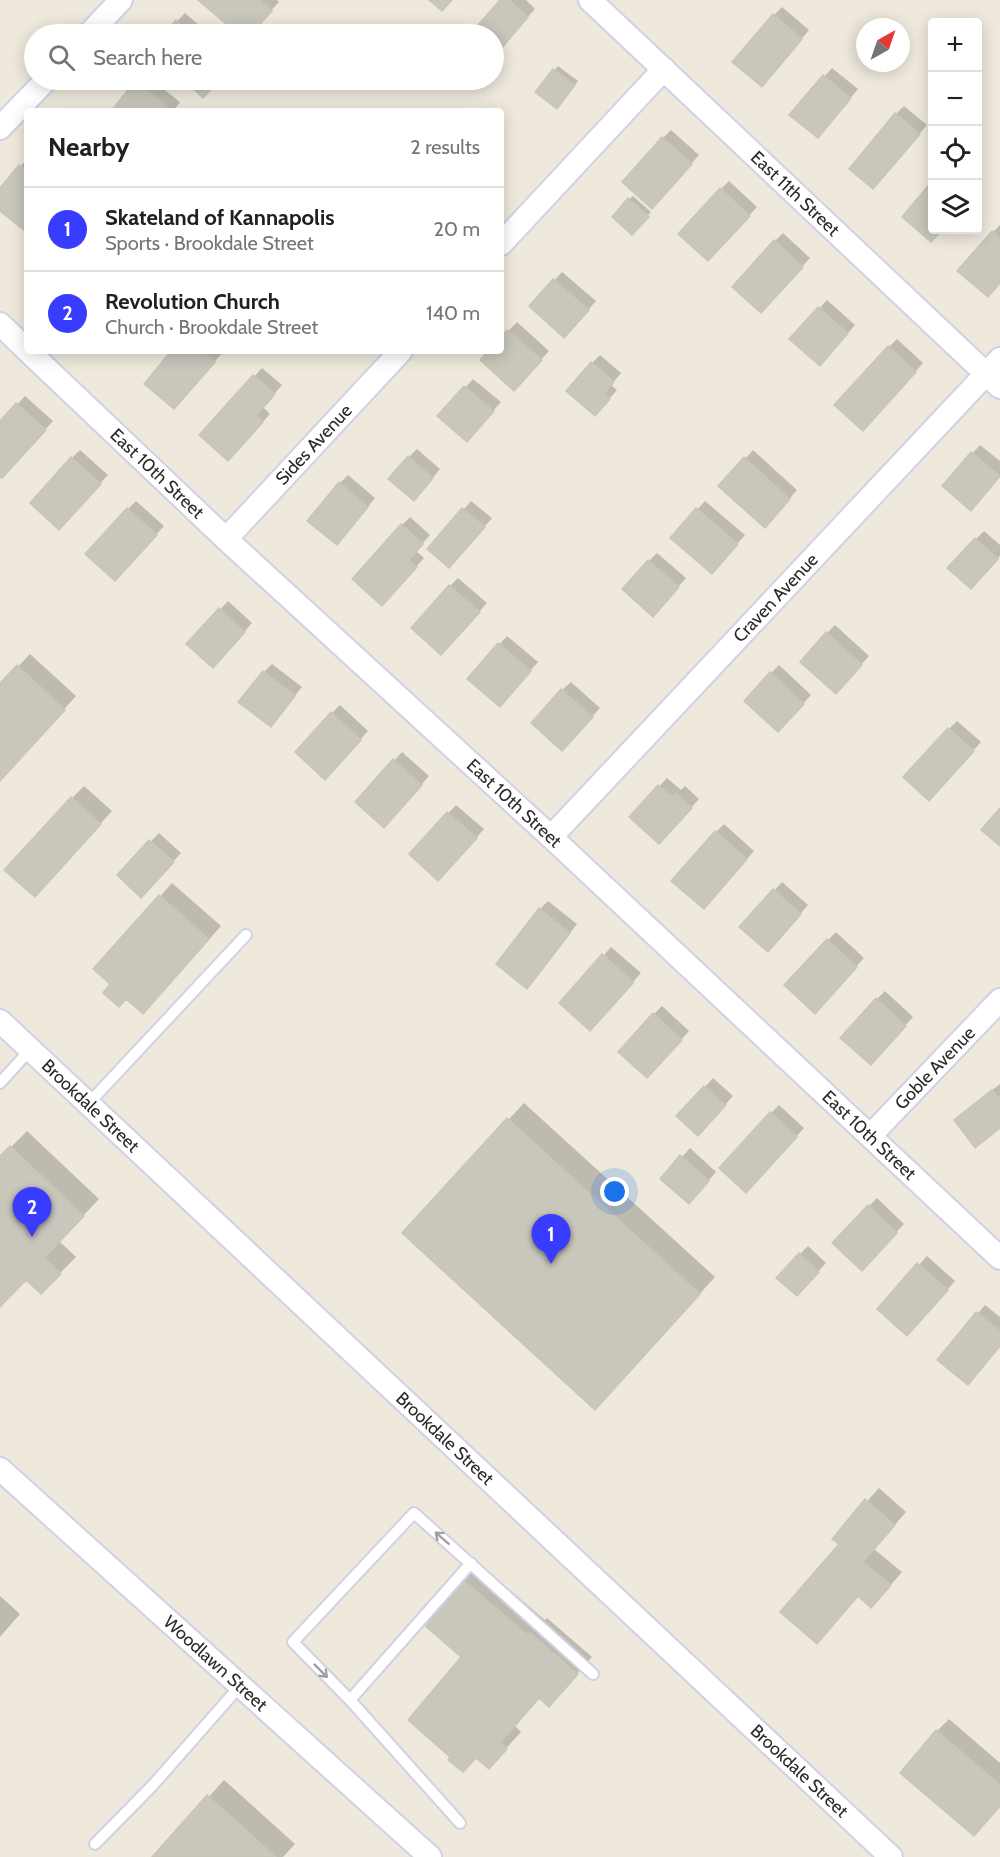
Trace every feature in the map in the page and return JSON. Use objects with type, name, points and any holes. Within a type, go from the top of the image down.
[{"type":"street","points":[[98,24],[121,0]]},
{"type":"street","name":"East 11th Street","points":[[590,0],[995,373]]},
{"type":"street","points":[[504,241],[664,69]]},
{"type":"street","points":[[0,128],[36,90]]},
{"type":"street","name":"East 10th Street","points":[[0,324],[24,346]]},
{"type":"street","name":"East 10th Street","points":[[32,354],[226,539],[551,837],[1000,1258]]},
{"type":"street","name":"Sides Avenue","points":[[226,539],[398,354]]},
{"type":"street","name":"Craven Avenue","points":[[551,837],[995,373]]},
{"type":"street","name":"Goble Avenue","points":[[870,1136],[1000,1000]]},
{"type":"street","name":"Brookdale Street","points":[[0,1021],[891,1857]]},
{"type":"street","name":"Woodlawn Street","points":[[0,1470],[430,1857]]},
{"type":"lane","points":[[88,1104],[246,935]]},
{"type":"lane","points":[[0,1083],[30,1050]]},
{"type":"lane","points":[[460,1823],[350,1700],[293,1642],[414,1513],[593,1674]]},
{"type":"lane","points":[[350,1700],[471,1563]]},
{"type":"lane","points":[[95,1844],[153,1785],[240,1686]]},
{"type":"building","points":[[198,0],[260,0],[272,11],[260,24],[226,24]]},
{"type":"building","points":[[429,0],[452,0],[442,11]]},
{"type":"building","points":[[500,0],[509,0],[528,17],[504,45],[504,24],[479,24]]},
{"type":"building","points":[[773,14],[802,39],[762,87],[732,62]]},
{"type":"building","points":[[553,69],[575,85],[557,109],[535,92]]},
{"type":"building","points":[[823,75],[851,98],[818,138],[789,115]]},
{"type":"building","points":[[128,90],[146,90],[169,108],[113,108]]},
{"type":"building","points":[[195,90],[211,90],[203,98]]},
{"type":"building","points":[[895,113],[920,134],[873,189],[849,169]]},
{"type":"building","points":[[662,137],[692,164],[652,209],[622,182]]},
{"type":"building","points":[[19,165],[24,169],[24,230],[0,211],[0,188]]},
{"type":"building","points":[[928,186],[928,234],[938,234],[931,242],[902,217]]},
{"type":"building","points":[[720,188],[750,216],[708,261],[678,234]]},
{"type":"building","points":[[628,198],[649,217],[632,235],[612,217]]},
{"type":"building","points":[[992,231],[1000,238],[1000,283],[988,297],[957,271]]},
{"type":"building","points":[[774,240],[803,267],[761,313],[732,287]]},
{"type":"building","points":[[553,279],[589,310],[564,338],[529,306]]},
{"type":"building","points":[[818,307],[848,333],[820,366],[789,339]]},
{"type":"building","points":[[507,330],[542,360],[514,391],[480,360],[485,354],[504,354],[504,334]]},
{"type":"building","points":[[888,346],[916,372],[863,431],[834,405]]},
{"type":"building","points":[[169,354],[206,354],[215,362],[174,409],[144,384]]},
{"type":"building","points":[[591,362],[614,382],[604,394],[610,399],[595,416],[566,391]]},
{"type":"building","points":[[253,375],[275,394],[256,416],[263,422],[228,461],[199,435]]},
{"type":"building","points":[[464,386],[494,411],[467,442],[437,416]]},
{"type":"building","points":[[16,403],[46,430],[2,478],[0,477],[0,421]]},
{"type":"building","points":[[971,452],[1000,476],[971,511],[942,486]]},
{"type":"building","points":[[408,456],[433,478],[414,501],[388,479]]},
{"type":"building","points":[[71,457],[101,484],[59,530],[30,503]]},
{"type":"building","points":[[744,457],[790,499],[765,528],[718,486]]},
{"type":"building","points":[[339,482],[368,507],[337,545],[307,521]]},
{"type":"building","points":[[127,508],[157,535],[115,581],[85,554]]},
{"type":"building","points":[[462,508],[485,527],[449,568],[427,549]]},
{"type":"building","points":[[696,508],[738,544],[712,574],[670,538]]},
{"type":"building","points":[[401,524],[423,544],[409,560],[417,567],[382,606],[352,579]]},
{"type":"building","points":[[975,538],[998,559],[971,589],[947,568]]},
{"type":"building","points":[[648,560],[679,587],[653,617],[622,589]]},
{"type":"building","points":[[449,585],[480,612],[441,655],[411,628]]},
{"type":"building","points":[[219,608],[245,632],[213,668],[186,644]]},
{"type":"building","points":[[826,632],[862,665],[836,694],[800,662]]},
{"type":"building","points":[[498,643],[531,671],[500,707],[467,679]]},
{"type":"building","points":[[17,665],[65,710],[0,781],[0,683]]},
{"type":"building","points":[[263,671],[295,696],[271,727],[238,702]]},
{"type":"building","points":[[770,672],[804,704],[778,732],[744,701]]},
{"type":"building","points":[[561,689],[593,717],[562,751],[531,723]]},
{"type":"building","points":[[331,712],[361,740],[325,780],[295,752]]},
{"type":"building","points":[[948,728],[974,751],[929,801],[903,777]]},
{"type":"building","points":[[393,759],[422,785],[384,828],[355,802]]},
{"type":"building","points":[[658,785],[672,797],[676,793],[692,808],[659,844],[629,817]]},
{"type":"building","points":[[71,797],[101,824],[35,897],[4,870]]},
{"type":"building","points":[[1000,808],[1000,846],[981,830]]},
{"type":"building","points":[[447,812],[477,838],[438,881],[409,854]]},
{"type":"building","points":[[715,831],[747,859],[704,909],[671,881]]},
{"type":"building","points":[[149,840],[174,862],[141,898],[117,875]]},
{"type":"building","points":[[773,889],[801,914],[768,952],[739,927]]},
{"type":"building","points":[[159,895],[209,939],[143,1014],[126,999],[119,1007],[103,993],[110,984],[93,969]]},
{"type":"building","points":[[539,908],[570,933],[527,989],[496,964]]},
{"type":"building","points":[[827,939],[857,967],[815,1014],[784,985]]},
{"type":"building","points":[[602,954],[634,982],[590,1031],[559,1003]]},
{"type":"building","points":[[876,998],[906,1026],[871,1065],[840,1038]]},
{"type":"building","points":[[653,1013],[682,1040],[647,1078],[618,1052]]},
{"type":"building","points":[[704,1086],[726,1105],[698,1136],[676,1116]]},
{"type":"building","points":[[992,1090],[1000,1099],[1000,1128],[975,1148],[954,1120]]},
{"type":"building","points":[[770,1112],[797,1137],[746,1193],[719,1168]]},
{"type":"building","points":[[507,1118],[700,1294],[595,1410],[402,1233]]},
{"type":"building","points":[[10,1146],[84,1216],[44,1258],[61,1274],[41,1294],[26,1280],[0,1307],[0,1156]]},
{"type":"building","points":[[680,1155],[709,1181],[689,1204],[660,1179]]},
{"type":"building","points":[[868,1205],[897,1233],[862,1271],[832,1243]]},
{"type":"building","points":[[799,1253],[819,1272],[797,1296],[776,1278]]},
{"type":"building","points":[[917,1263],[948,1290],[907,1336],[877,1309]]},
{"type":"building","points":[[976,1312],[1000,1331],[1000,1346],[968,1385],[937,1360]]},
{"type":"building","points":[[865,1499],[895,1525],[863,1562],[891,1585],[871,1608],[858,1596],[817,1644],[780,1612],[839,1544],[832,1539]]},
{"type":"building","points":[[462,1579],[578,1674],[549,1707],[539,1698],[500,1743],[507,1749],[489,1769],[476,1758],[463,1772],[448,1760],[450,1757],[408,1720],[461,1657],[423,1624]]},
{"type":"building","points":[[936,1730],[1000,1785],[1000,1806],[974,1836],[900,1773]]},
{"type":"building","points":[[207,1795],[276,1857],[152,1857]]},
{"type":"place","name":"Revolution Church","points":[[32,1237]]},
{"type":"place","name":"Skateland of Kannapolis","points":[[551,1264]]}]
